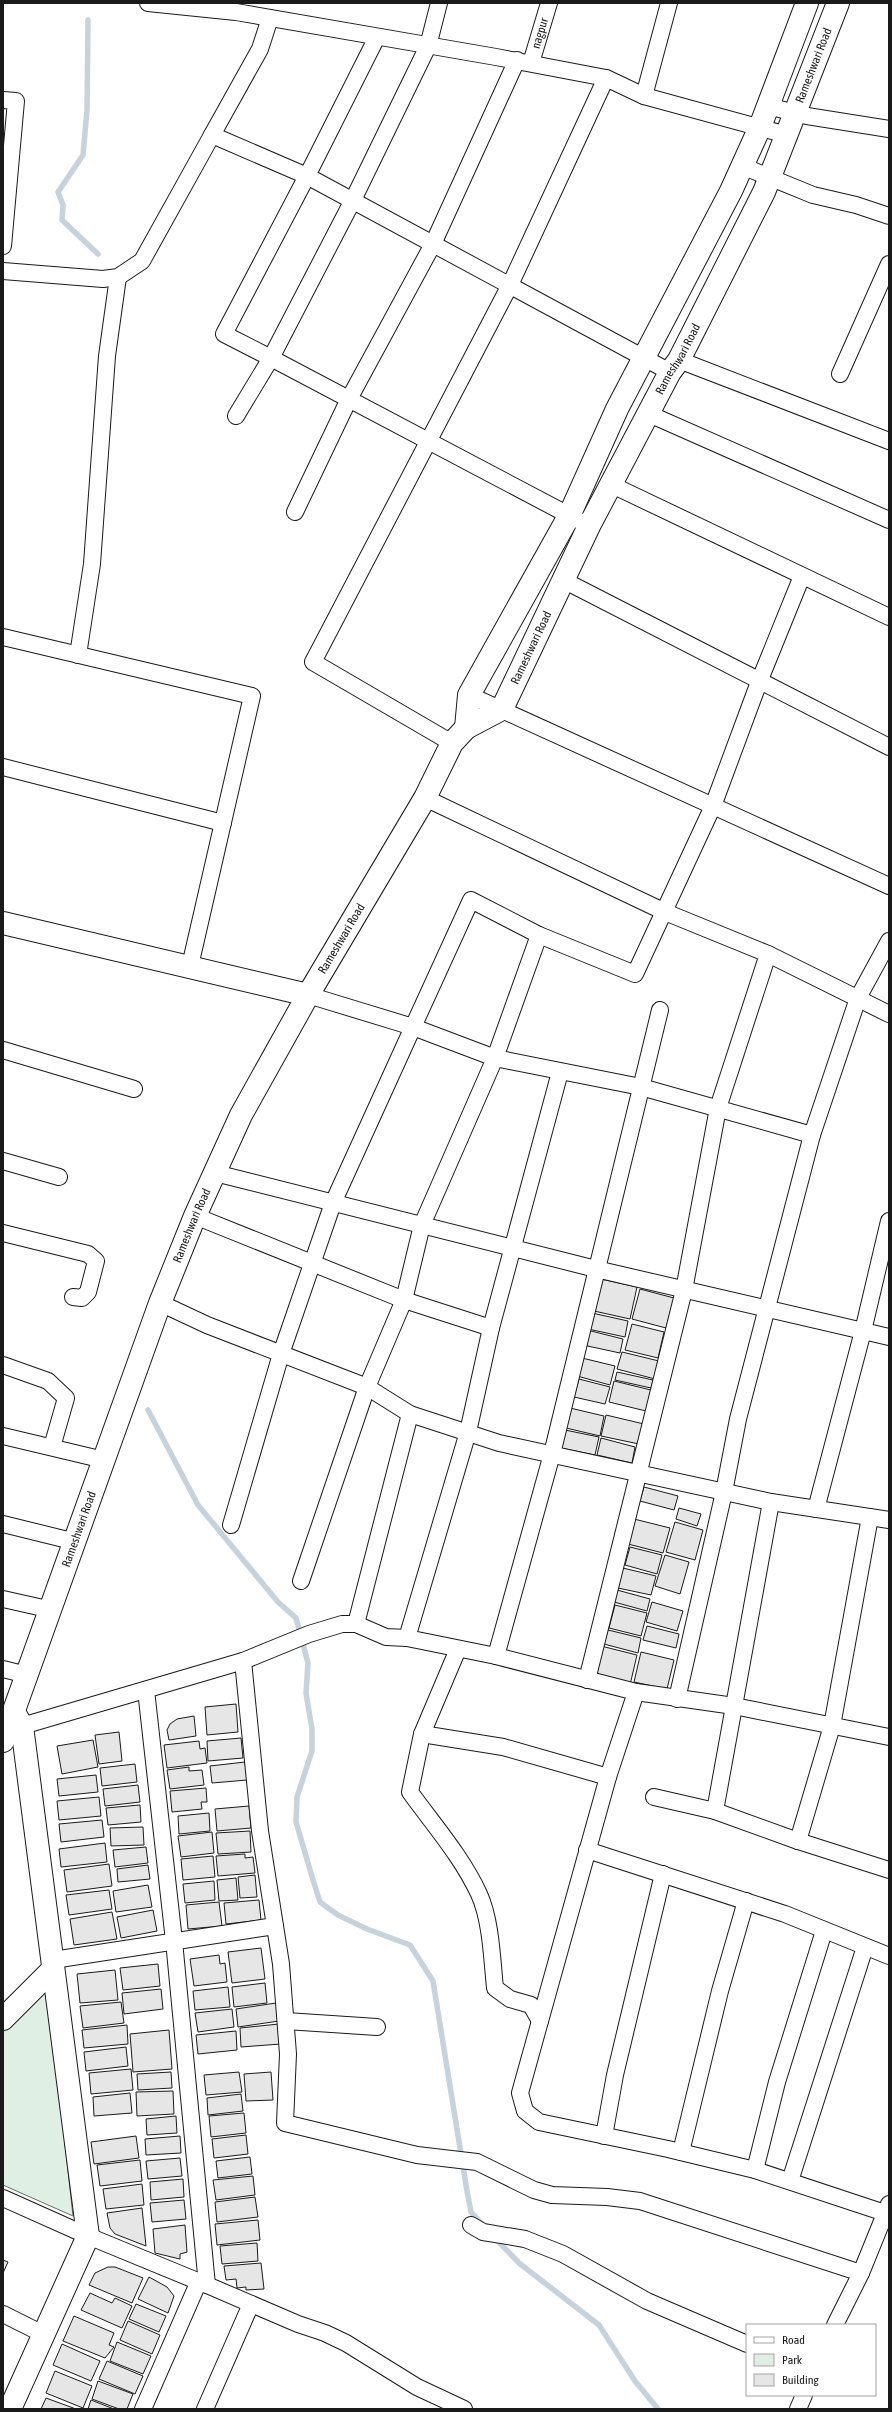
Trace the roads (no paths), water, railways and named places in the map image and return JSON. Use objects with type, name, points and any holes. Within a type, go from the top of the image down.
[{"type":"main road","points":[[459,736],[469,695],[569,516],[617,409],[688,276],[742,166],[760,127],[806,3]]},
{"type":"main road","name":"Rameshwari Road","points":[[502,709],[589,526],[675,366],[770,178],[838,3]]},
{"type":"main road","points":[[459,736],[502,709]]},
{"type":"main road","name":"Rameshwari Road","points":[[3,1741],[18,1719],[27,1674],[52,1610],[160,1303],[195,1216],[216,1173],[241,1115],[308,995],[425,798],[459,736]]},
{"type":"main road","points":[[3,923],[308,995]]},
{"type":"main road","points":[[10,2409],[88,2236],[53,1965],[18,1719]]},
{"type":"main road","points":[[3,2019],[53,1965]]},
{"type":"street","points":[[148,3],[230,7],[270,18],[524,62],[606,78],[644,96],[787,135]]},
{"type":"street","points":[[236,416],[271,358],[353,200],[428,46],[439,3]]},
{"type":"street","name":"nagpur","points":[[295,512],[349,399],[433,244],[524,62],[549,3]]},
{"type":"street","points":[[644,96],[669,3]]},
{"type":"street","points":[[3,271],[103,279],[118,277],[142,261],[260,49],[270,18]]},
{"type":"street","points":[[377,37],[224,334],[589,526]]},
{"type":"street","points":[[459,736],[313,662],[510,285],[606,78]]},
{"type":"street","points":[[3,100],[16,101],[3,246]]},
{"type":"street","points":[[768,106],[796,113],[889,129]]},
{"type":"street","points":[[212,135],[306,176],[353,200],[644,358],[675,366],[889,441]]},
{"type":"street","points":[[742,166],[813,195],[856,205],[889,216]]},
{"type":"street","points":[[840,374],[889,264]]},
{"type":"street","points":[[78,655],[92,564],[107,356],[118,277]]},
{"type":"street","points":[[649,414],[889,520]]},
{"type":"street","points":[[612,485],[889,617]]},
{"type":"street","points":[[230,1525],[281,1354],[333,1203],[471,900],[539,935],[635,974],[713,806],[802,576]]},
{"type":"street","points":[[563,580],[889,747]]},
{"type":"street","points":[[3,637],[252,696],[190,966]]},
{"type":"street","points":[[469,695],[889,886]]},
{"type":"street","points":[[3,767],[223,823]]},
{"type":"street","points":[[425,798],[664,912],[768,954],[889,1014]]},
{"type":"street","points":[[301,1581],[367,1387],[404,1300],[422,1225],[495,1058],[539,935]]},
{"type":"street","points":[[677,1699],[724,1492],[738,1418],[768,1309],[812,1135],[858,998],[889,941]]},
{"type":"street","points":[[587,1680],[684,1290],[718,1108],[768,954]]},
{"type":"street","points":[[308,995],[414,1027],[495,1058],[641,1087],[812,1135]]},
{"type":"street","points":[[496,1656],[552,1454],[596,1268],[660,1010]]},
{"type":"street","points":[[3,1050],[134,1089]]},
{"type":"street","points":[[407,1638],[468,1432],[491,1328],[560,1072]]},
{"type":"street","points":[[3,1161],[59,1177]]},
{"type":"street","points":[[216,1173],[684,1290],[889,1337]]},
{"type":"street","points":[[195,1216],[404,1300],[491,1328]]},
{"type":"street","points":[[816,1509],[863,1331],[889,1221]]},
{"type":"street","points":[[3,1233],[88,1254],[96,1261],[88,1292],[82,1298],[73,1297]]},
{"type":"street","points":[[160,1303],[207,1325],[367,1387],[410,1414],[499,1443],[771,1502],[889,1520]]},
{"type":"street","points":[[3,1365],[48,1381],[66,1398],[52,1447]]},
{"type":"street","points":[[356,1624],[410,1414]]},
{"type":"street","points":[[3,1436],[104,1460]]},
{"type":"street","points":[[714,1811],[771,1502]]},
{"type":"street","points":[[798,1842],[832,1726],[870,1517]]},
{"type":"street","points":[[3,1524],[76,1542]]},
{"type":"street","points":[[3,1599],[52,1610]]},
{"type":"street","points":[[18,1719],[146,1690],[243,1660],[309,1634],[342,1624],[356,1624],[386,1637],[407,1638],[496,1656],[636,1692],[734,1706],[889,1737]]},
{"type":"street","points":[[458,1649],[422,1734],[410,1792],[460,1860],[479,1894],[490,1938],[495,1988],[510,1999],[531,2005],[540,2021]]},
{"type":"street","points":[[243,1660],[260,1831],[275,1926],[286,2021],[288,2054],[285,2123],[416,2155],[470,2161],[546,2193],[607,2196],[640,2201],[861,2273]]},
{"type":"street","points":[[3,1669],[27,1674]]},
{"type":"street","points":[[143,2409],[203,2283],[174,1941],[146,1690]]},
{"type":"street","points":[[636,1692],[608,1777],[520,2093],[526,2111],[539,2122],[681,2152],[755,2170],[887,2209],[861,2273],[836,2324]]},
{"type":"street","points":[[422,1734],[503,1747],[608,1777]]},
{"type":"street","points":[[654,1796],[714,1811],[798,1842],[889,1870]]},
{"type":"street","points":[[588,1850],[785,1914],[889,1956]]},
{"type":"street","points":[[604,2136],[615,2075],[663,1874]]},
{"type":"street","points":[[681,2152],[720,1992],[746,1901]]},
{"type":"street","points":[[53,1965],[174,1941],[275,1926]]},
{"type":"street","points":[[755,2170],[777,2082],[824,1931]]},
{"type":"street","points":[[790,2181],[865,1947]]},
{"type":"street","points":[[286,2021],[377,2027]]},
{"type":"street","points":[[3,2198],[88,2236],[332,2336],[416,2387],[464,2409]]},
{"type":"street","points":[[477,2228],[525,2239],[563,2254],[647,2301],[746,2344]]},
{"type":"street","points":[[206,2409],[251,2304]]},
{"type":"street","points":[[3,2314],[44,2335]]},
{"type":"street","points":[[798,2409],[804,2396]]},
{"type":"waterway","points":[[88,20],[87,110],[83,155],[58,192],[63,205],[62,220],[98,254]]},
{"type":"waterway","points":[[148,1410],[198,1505],[278,1602],[296,1618],[308,1663],[306,1693],[312,1729],[312,1751],[297,1797],[296,1822],[313,1880],[320,1902],[338,1915],[367,1929],[410,1945],[433,1981],[471,2212],[482,2224]]},
{"type":"waterway","points":[[495,2238],[519,2263],[599,2325],[635,2381],[658,2409]]}]
